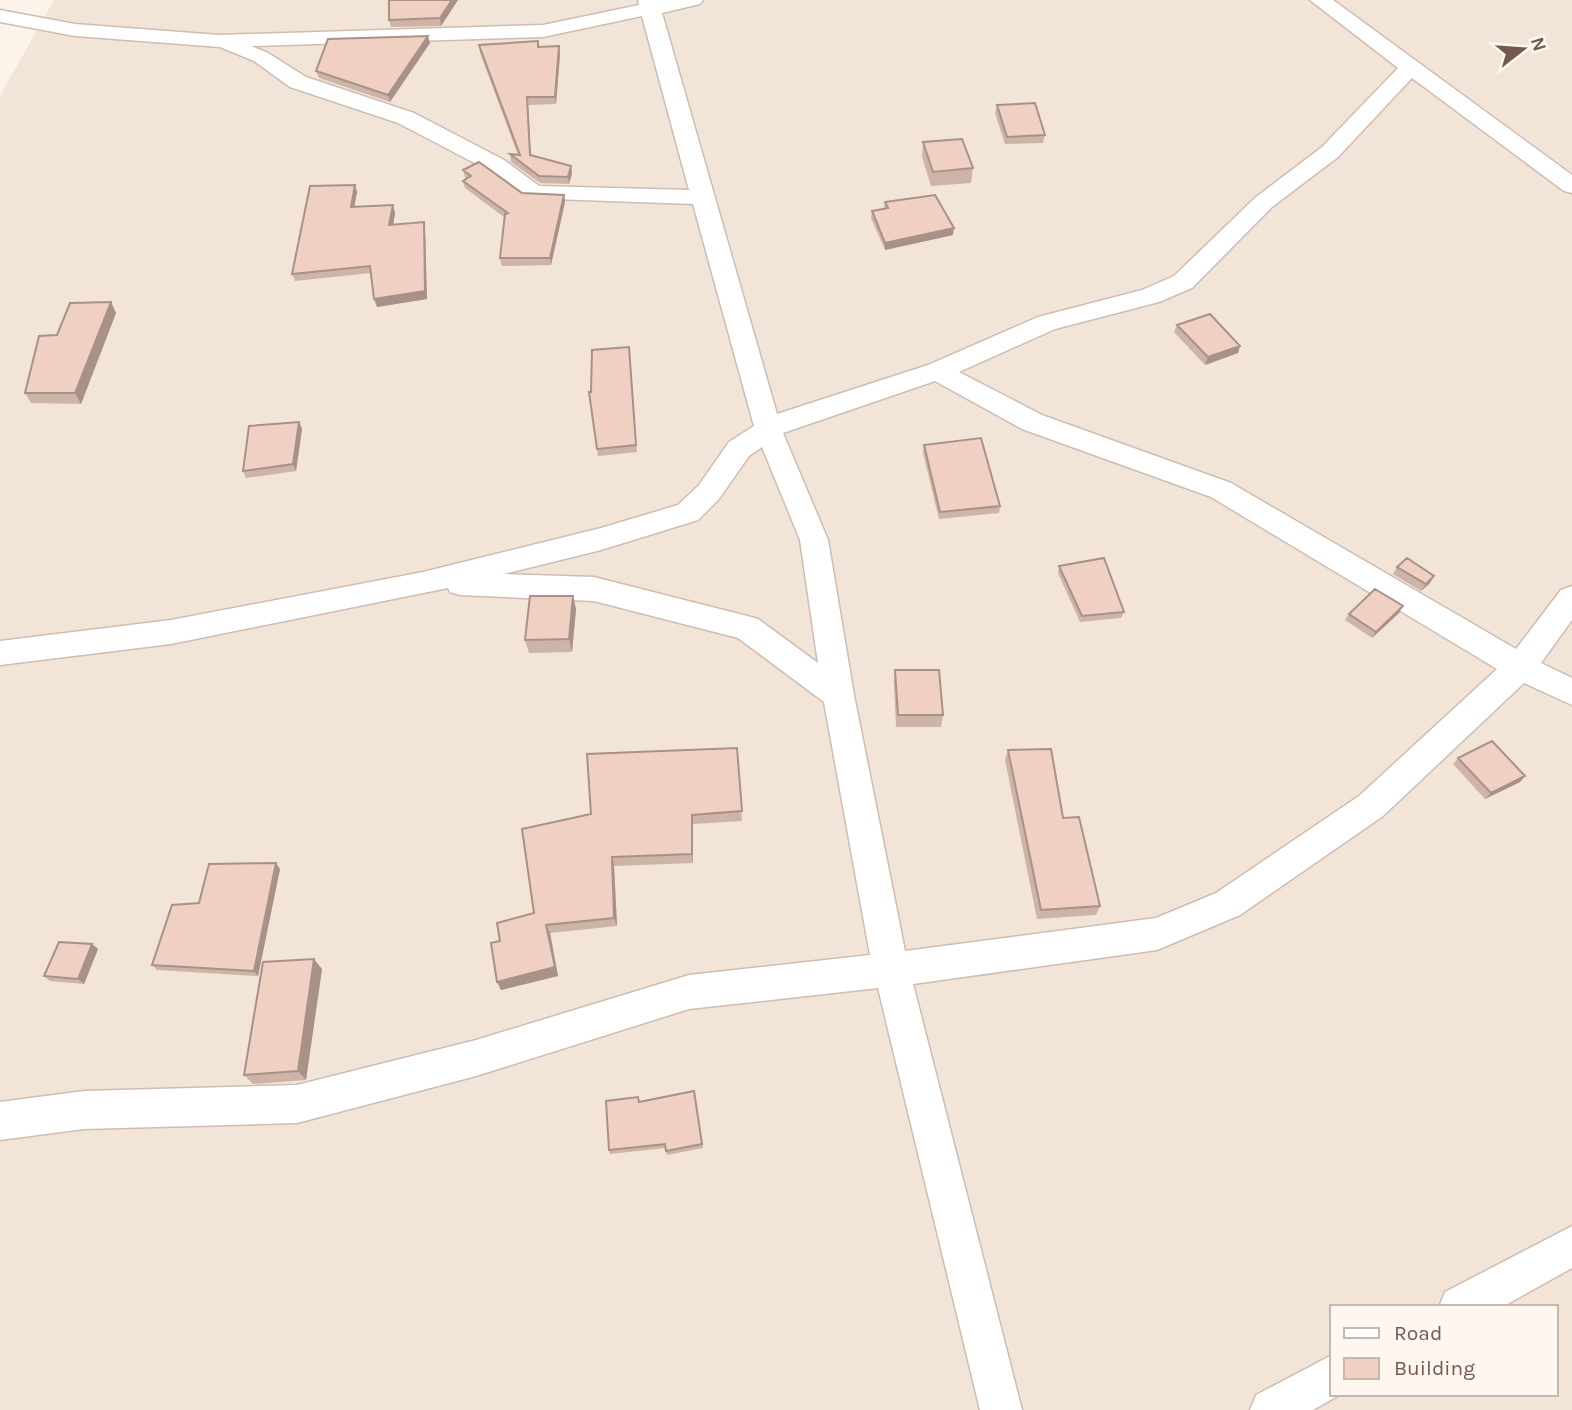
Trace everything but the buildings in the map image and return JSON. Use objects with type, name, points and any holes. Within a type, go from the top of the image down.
[{"type":"street","points":[[0,16],[75,30],[219,41],[543,31],[650,4],[693,0]]},
{"type":"street","points":[[1321,0],[1572,186]]},
{"type":"street","points":[[650,4],[768,429],[814,540],[838,695],[891,970],[1001,1410]]},
{"type":"street","points":[[219,41],[261,57],[298,82],[406,118],[496,165],[533,194],[703,197]]},
{"type":"street","points":[[0,653],[172,632],[423,583],[601,539],[688,513],[709,492],[739,449],[768,429],[792,418],[937,371],[1047,323],[1150,296],[1183,282],[1264,202],[1300,178],[1331,152],[1410,68]]},
{"type":"street","points":[[937,371],[1032,422],[1220,490],[1520,667],[1572,692]]},
{"type":"street","points":[[423,583],[594,589],[747,628],[838,695]]},
{"type":"street","points":[[0,1121],[84,1110],[297,1104],[477,1058],[690,992],[891,970],[1157,934],[1228,904],[1371,806],[1520,667],[1572,598]]},
{"type":"street","points":[[1464,1305],[1572,1246]]},
{"type":"street","points":[[1270,1410],[1330,1377]]},
{"type":"shaded area","points":[[54,0],[1572,0],[1572,1410],[0,1410],[0,96]]}]
